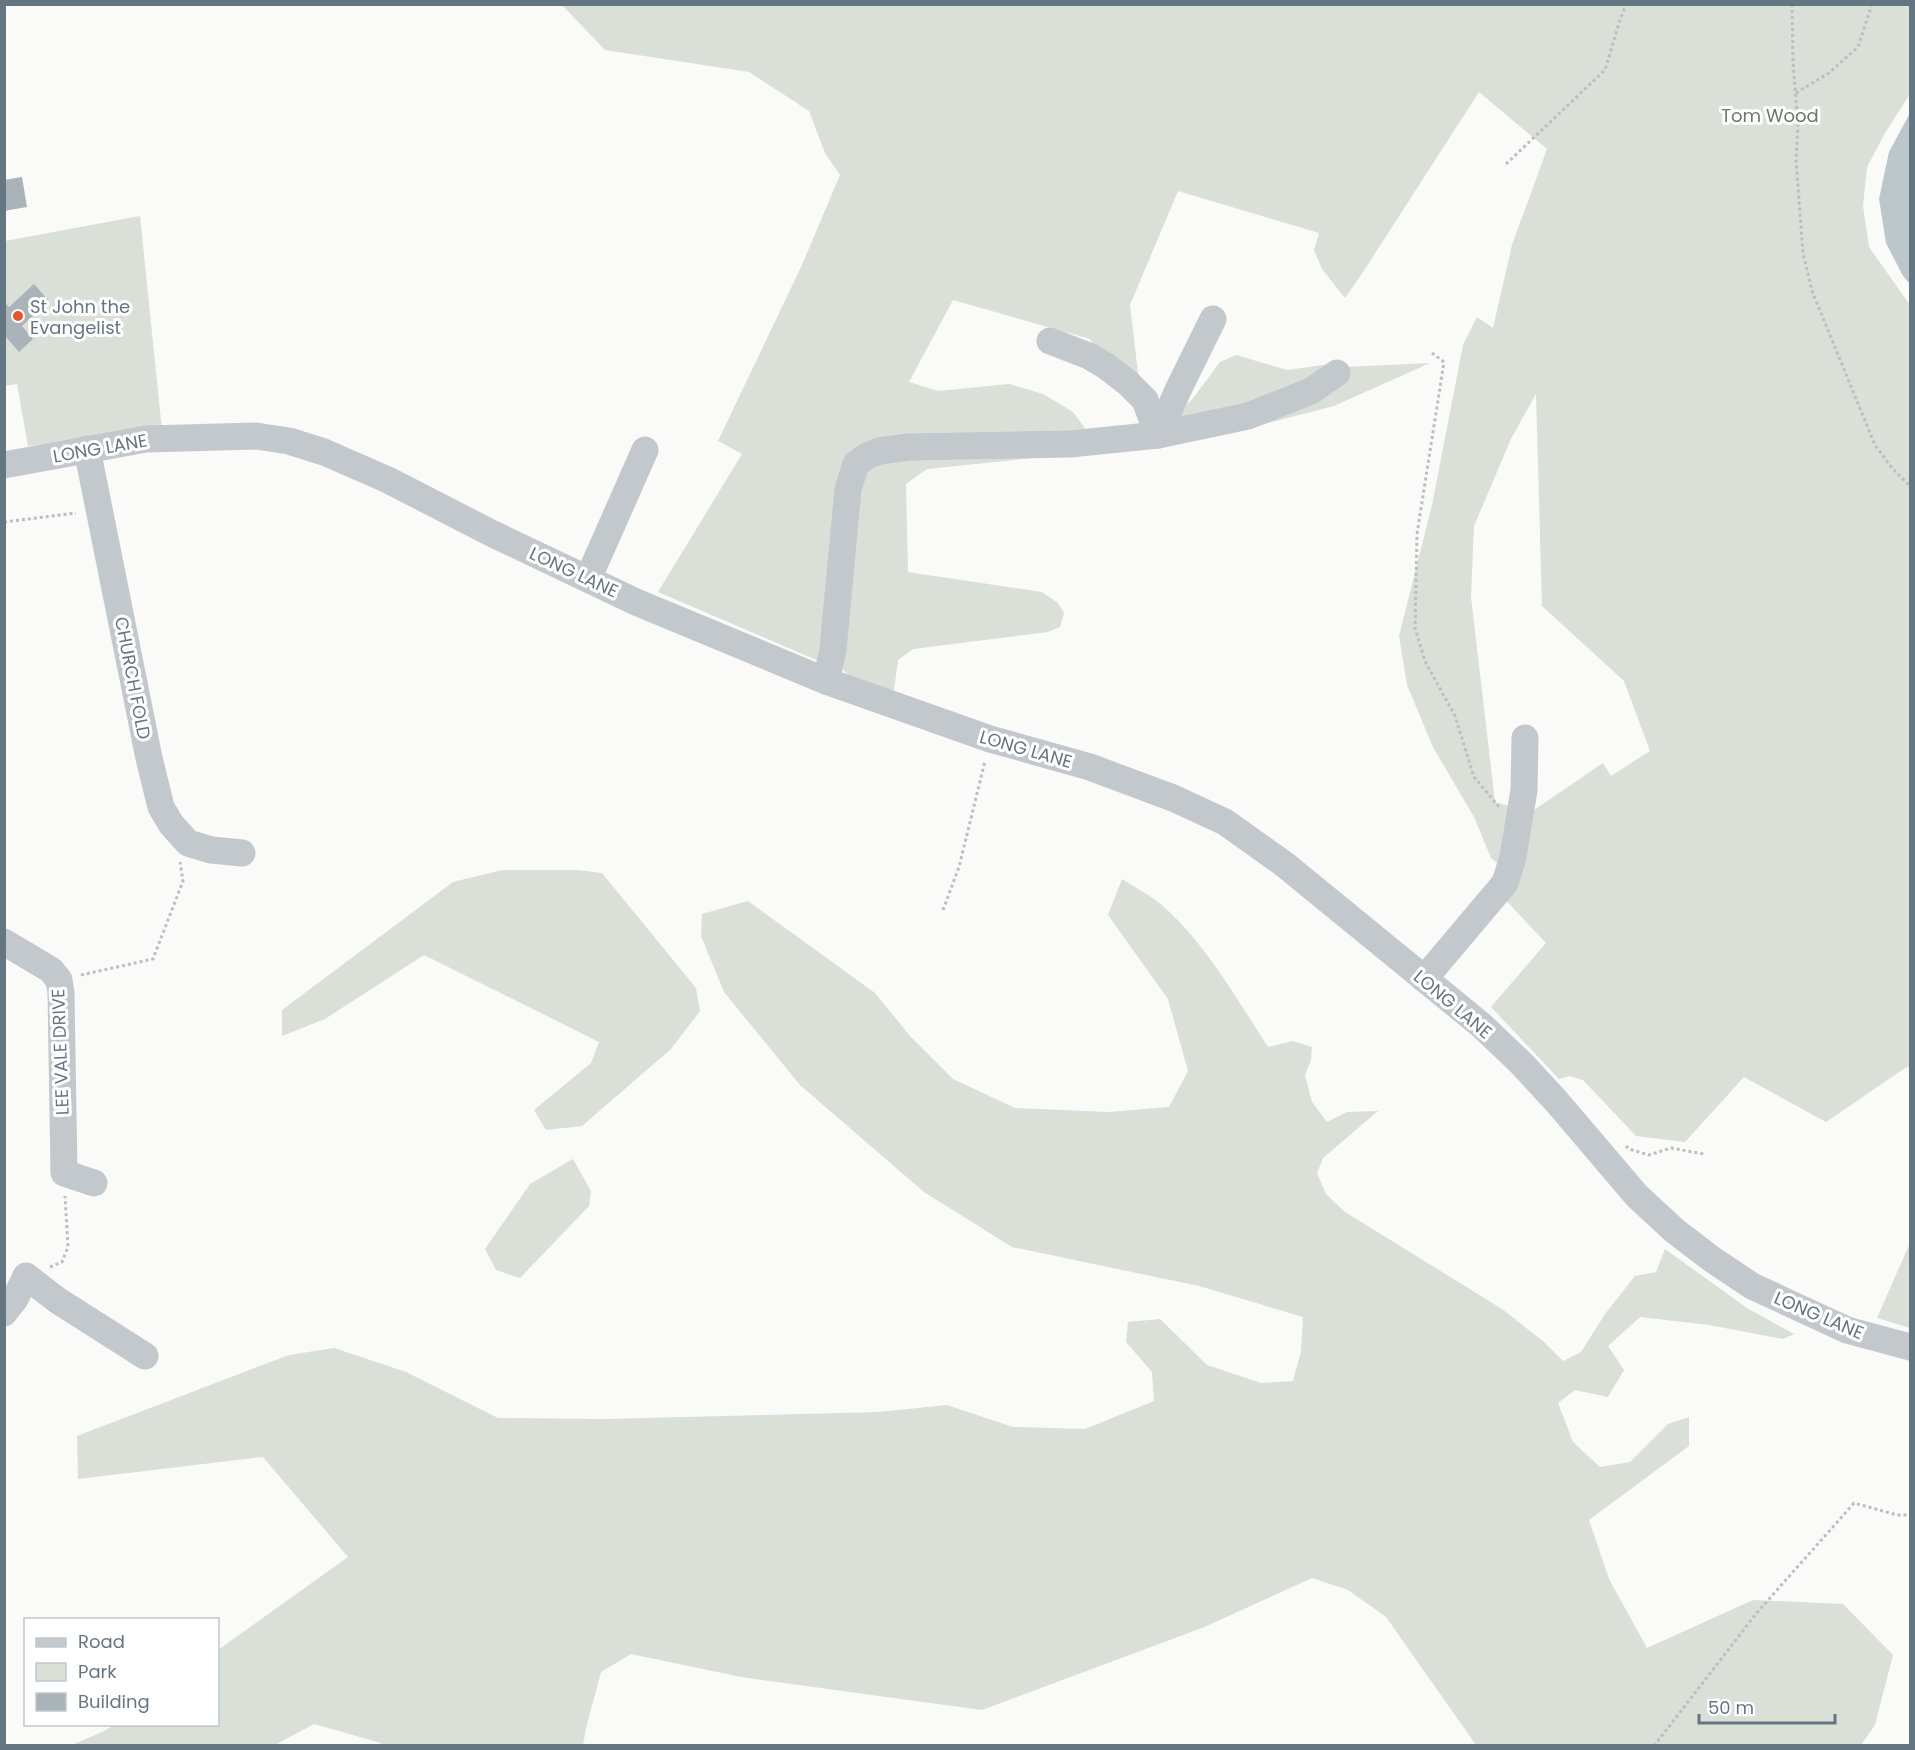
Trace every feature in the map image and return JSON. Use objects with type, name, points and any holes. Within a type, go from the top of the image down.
[{"type":"street","points":[[1158,435],[1213,320]]},
{"type":"street","points":[[1050,341],[1089,356],[1128,383],[1145,400],[1158,435]]},
{"type":"street","points":[[826,681],[832,650],[848,489],[856,464],[867,456],[879,451],[909,447],[1070,444],[1158,435],[1248,416],[1311,392],[1336,372]]},
{"type":"street","name":"LONG LANE","points":[[4,465],[146,439],[256,436],[289,441],[324,452],[387,480],[636,602],[826,681],[990,739],[1090,767],[1173,798],[1225,822],[1284,864],[1481,1025],[1557,1102],[1637,1196],[1675,1231],[1752,1286],[1846,1329],[1911,1347]]},
{"type":"street","name":"CHURCH FOLD","points":[[87,449],[149,758],[161,807],[184,851]]},
{"type":"street","points":[[588,579],[645,450]]},
{"type":"street","points":[[1424,979],[1504,884],[1513,857],[1524,790],[1525,738]]},
{"type":"street","points":[[184,851],[211,850],[242,853]]},
{"type":"street","name":"LEE VALE DRIVE","points":[[4,942],[51,970],[59,980],[61,993],[56,1168]]},
{"type":"street","points":[[56,1168],[94,1183]]},
{"type":"street","points":[[4,1313],[15,1299],[26,1276],[57,1300],[145,1356]]},
{"type":"path","points":[[1506,164],[1605,70],[1626,4]]},
{"type":"path","points":[[1792,4],[1793,63],[1798,125],[1796,160],[1803,253],[1812,291],[1875,445],[1892,468],[1911,486]]},
{"type":"path","points":[[1796,93],[1829,73],[1858,47],[1872,4]]},
{"type":"path","points":[[1432,353],[1444,362],[1418,534],[1415,628],[1425,662],[1455,716],[1474,777],[1517,833]]},
{"type":"path","points":[[4,522],[99,510]]},
{"type":"path","points":[[943,910],[959,867],[990,739]]},
{"type":"path","points":[[59,980],[153,959],[183,881],[184,851]]},
{"type":"path","points":[[1622,1141],[1629,1149],[1648,1155],[1671,1148],[1704,1154]]},
{"type":"path","points":[[26,1276],[62,1262],[68,1247],[56,1168]]},
{"type":"path","points":[[1654,1746],[1755,1616],[1854,1503],[1896,1515],[1911,1515]]},
{"type":"green space","name":"Tom Wood","points":[[562,5],[1910,5],[1910,94],[1867,167],[1863,206],[1869,247],[1910,305],[1910,1070],[1908,1066],[1826,1122],[1744,1077],[1685,1142],[1636,1136],[1583,1080],[1570,1076],[1559,1079],[1491,1007],[1546,943],[1497,891],[1508,871],[1491,858],[1474,817],[1433,747],[1407,685],[1399,636],[1432,505],[1463,345],[1477,317],[1493,328],[1512,245],[1547,149],[1479,92],[1345,298],[1322,269],[1314,250],[1319,233],[1178,191],[1130,305],[1140,390],[1103,364],[1090,339],[953,300],[909,382],[938,391],[1009,384],[1043,394],[1073,412],[1102,451],[927,469],[906,484],[908,572],[1042,592],[1058,603],[1064,613],[1060,627],[1048,632],[913,649],[898,660],[894,690],[876,689],[849,676],[840,666],[821,662],[658,592],[742,454],[718,441],[802,265],[840,175],[825,153],[809,111],[749,72],[605,50]],"holes":[[[1536,394],[1542,606],[1624,681],[1650,751],[1611,776],[1603,763],[1531,812],[1495,802],[1471,597],[1474,526],[1511,439]]]},
{"type":"green space","points":[[140,216],[162,430],[28,446],[17,384],[5,386],[5,241]]},
{"type":"green space","points":[[1236,355],[1287,370],[1330,364],[1344,367],[1430,363],[1334,406],[1229,433],[1146,447],[1194,397],[1220,362]]},
{"type":"green space","points":[[502,870],[577,870],[602,873],[696,988],[700,1011],[671,1049],[582,1126],[546,1130],[534,1110],[591,1063],[599,1042],[424,955],[325,1019],[282,1036],[282,1010],[453,882]]},
{"type":"green space","points":[[1122,879],[1159,903],[1180,922],[1208,956],[1268,1047],[1293,1041],[1312,1047],[1311,1060],[1305,1075],[1312,1102],[1327,1122],[1347,1112],[1378,1111],[1323,1158],[1317,1173],[1326,1194],[1345,1212],[1502,1309],[1544,1342],[1563,1361],[1581,1352],[1605,1314],[1635,1276],[1656,1272],[1665,1249],[1747,1308],[1794,1334],[1783,1339],[1709,1325],[1640,1317],[1608,1346],[1624,1370],[1608,1397],[1575,1390],[1558,1403],[1573,1442],[1600,1467],[1630,1462],[1668,1424],[1689,1417],[1689,1446],[1589,1520],[1609,1579],[1647,1648],[1753,1600],[1843,1604],[1893,1655],[1875,1725],[1861,1745],[1476,1745],[1386,1617],[1348,1590],[1312,1578],[1202,1628],[982,1710],[741,1677],[631,1654],[601,1672],[583,1745],[383,1745],[314,1724],[275,1745],[72,1745],[112,1726],[219,1726],[219,1649],[348,1557],[263,1457],[78,1479],[77,1436],[289,1355],[334,1348],[406,1372],[498,1418],[605,1419],[879,1412],[947,1405],[1013,1427],[1085,1429],[1154,1401],[1152,1372],[1126,1342],[1128,1322],[1160,1319],[1207,1365],[1261,1383],[1293,1381],[1301,1351],[1303,1317],[1199,1286],[1012,1247],[924,1192],[800,1085],[724,992],[701,936],[702,914],[748,901],[875,993],[910,1036],[953,1079],[1015,1108],[1109,1112],[1169,1107],[1188,1071],[1168,999],[1108,915]]},
{"type":"green space","points":[[573,1159],[591,1191],[589,1206],[520,1278],[496,1270],[485,1249],[530,1184]]},
{"type":"green space","points":[[1910,1243],[1910,1328],[1877,1318]]},
{"type":"shaded area","points":[[1910,113],[1910,284],[1903,276],[1886,243],[1879,199],[1889,152]]},
{"type":"building","points":[[22,177],[27,207],[4,211],[4,180]]},
{"type":"building","name":"St John the Evangelist","points":[[34,284],[49,301],[22,326],[33,339],[19,352],[6,337],[4,339],[4,302],[9,307]]},
{"type":"place","name":"St John the Evangelist","points":[[18,316]]}]
